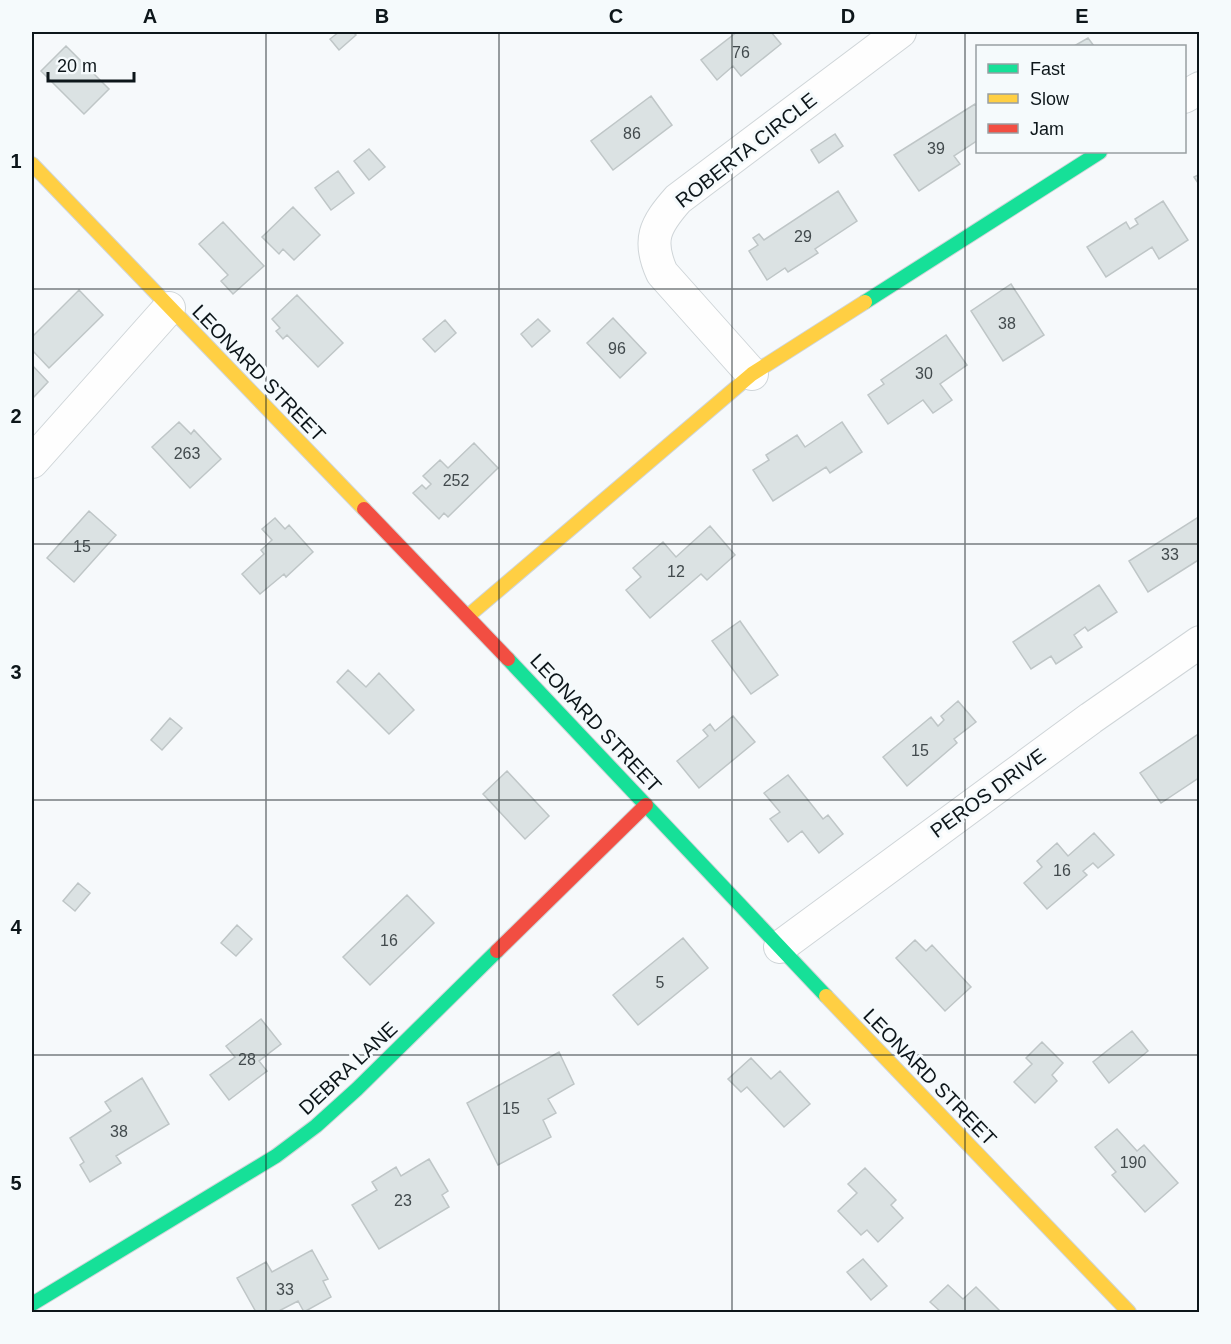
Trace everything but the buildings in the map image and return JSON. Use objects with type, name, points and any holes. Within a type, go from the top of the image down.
[{"type":"street","name":"ROBERTA CIRCLE","points":[[752,374],[662,273],[654,252],[653,240],[656,229],[678,199],[900,32]]},
{"type":"street","points":[[1186,97],[1200,88]]},
{"type":"street","points":[[468,616],[752,374],[1098,153]]},
{"type":"street","name":"LEONARD STREET","points":[[32,164],[468,616],[780,948],[1129,1312]]},
{"type":"street","points":[[32,462],[169,308]]},
{"type":"street","name":"PEROS DRIVE","points":[[780,948],[1091,718],[1200,642]]},
{"type":"street","name":"DEBRA LANE","points":[[32,1304],[276,1156],[316,1126],[357,1089],[646,805]]},
{"type":"traffic: fast","points":[[865,302],[1098,153]]},
{"type":"traffic: fast","points":[[508,659],[826,996]]},
{"type":"traffic: fast","points":[[32,1304],[276,1156],[316,1126],[357,1089],[497,951]]},
{"type":"traffic: slow","points":[[32,164],[364,509]]},
{"type":"traffic: slow","points":[[468,616],[752,374],[865,302]]},
{"type":"traffic: slow","points":[[826,996],[1129,1312]]},
{"type":"traffic: jam","points":[[364,509],[508,659]]},
{"type":"traffic: jam","points":[[497,951],[646,805]]}]
